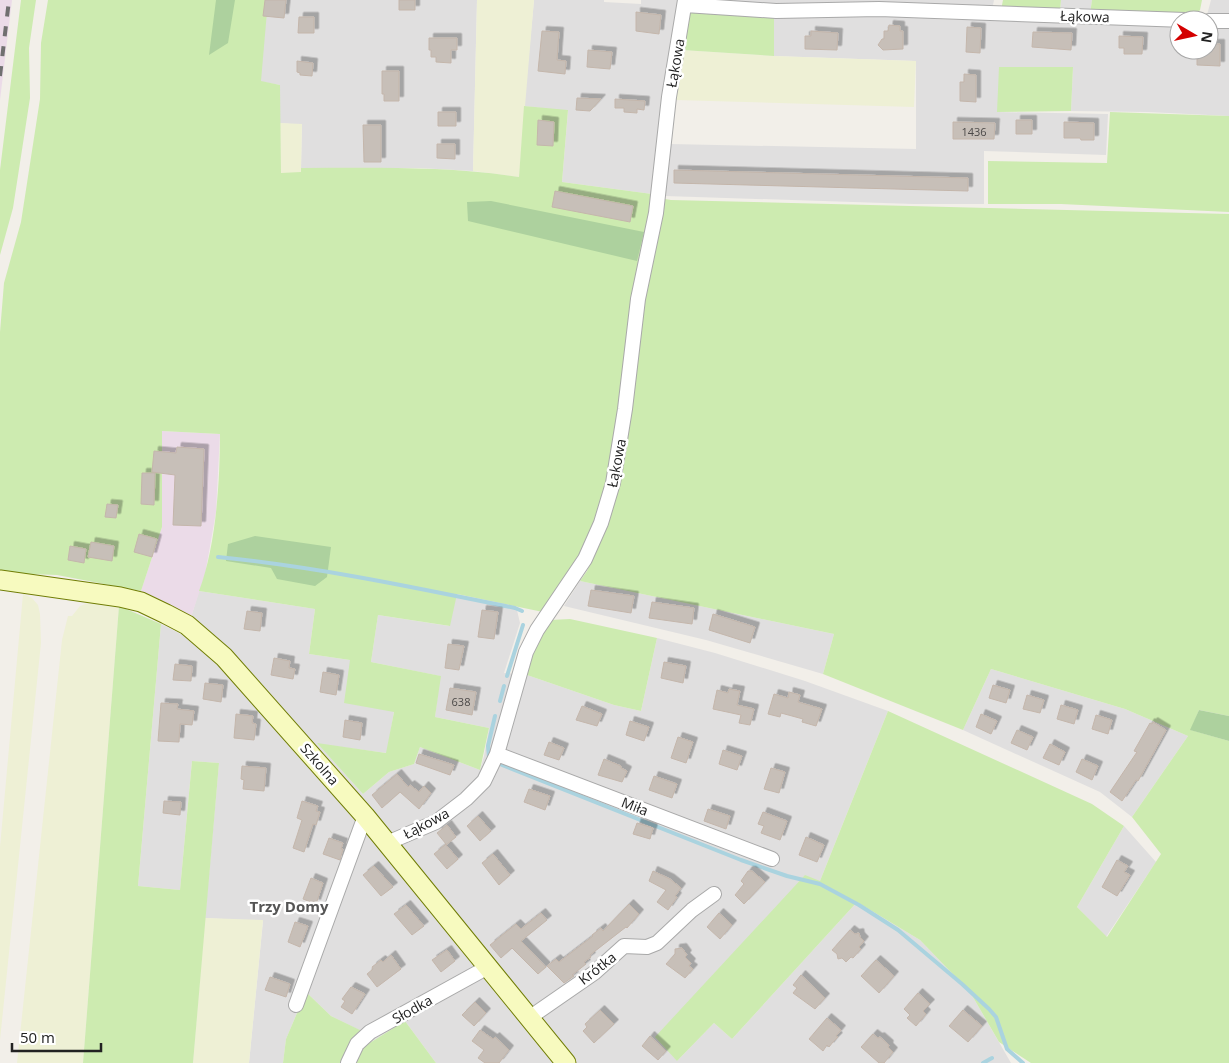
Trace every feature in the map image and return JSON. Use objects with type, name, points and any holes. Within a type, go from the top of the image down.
[{"type":"street","name":"Łąkowa","points":[[388,843],[436,822],[466,799],[484,781],[497,754],[526,652],[537,630],[585,559],[601,523],[613,483],[625,409],[638,298],[656,213],[668,97],[685,2],[776,10],[879,9],[1169,19]]},
{"type":"street","name":"Szkolna","points":[[0,580],[120,597],[154,608],[187,625],[224,657],[365,816],[566,1063]]},
{"type":"street","name":"Miła","points":[[497,754],[772,858]]},
{"type":"street","points":[[296,1005],[365,816]]},
{"type":"street","name":"Krótka","points":[[529,1018],[594,973],[624,946],[647,948],[656,943],[692,910],[714,894]]},
{"type":"street","name":"Słodka","points":[[348,1063],[357,1044],[370,1032],[488,967]]},
{"type":"shaded area","points":[[0,0],[12,0],[0,100]]},
{"type":"shaded area","points":[[252,0],[477,0],[473,171],[420,168],[301,168],[302,125],[280,123],[280,85],[240,78]]},
{"type":"shaded area","points":[[534,0],[604,0],[604,2],[641,4],[641,0],[679,0],[652,194],[562,182],[568,111],[524,106]]},
{"type":"shaded area","points":[[734,0],[994,0],[993,5],[936,8],[934,19],[1169,25],[1169,60],[1219,60],[1219,26],[1229,26],[1229,116],[1071,111],[1073,67],[997,112],[1108,114],[1106,155],[984,151],[984,204],[914,204],[665,196],[670,144],[916,149],[916,61],[774,56],[774,7],[733,4]]},
{"type":"shaded area","points":[[1061,0],[1092,0],[1090,14],[1060,12]]},
{"type":"shaded area","points":[[1211,0],[1229,0],[1229,17],[1219,16],[1219,10],[1208,10]]},
{"type":"shaded area","points":[[162,431],[220,434],[216,512],[205,575],[191,617],[141,591],[162,527]]},
{"type":"shaded area","points":[[580,581],[834,634],[823,674],[706,640],[564,606]]},
{"type":"shaded area","points":[[199,591],[315,609],[309,654],[350,660],[394,711],[387,753],[318,744],[363,794],[389,772],[414,764],[420,747],[480,770],[489,728],[435,717],[440,676],[371,662],[378,615],[449,626],[456,594],[516,606],[520,623],[504,673],[527,675],[614,705],[641,711],[657,638],[715,653],[805,681],[888,711],[820,881],[677,1061],[714,1023],[732,1039],[857,902],[920,940],[970,992],[1011,1063],[436,1063],[405,1021],[360,1049],[356,1063],[343,1063],[361,1031],[331,1016],[306,992],[286,1039],[283,1063],[249,1063],[263,921],[205,918],[219,763],[192,761],[180,890],[138,886],[161,624],[193,640],[191,617]]},
{"type":"shaded area","points":[[991,669],[1125,709],[1188,736],[1132,817],[1100,792],[963,730]]},
{"type":"shaded area","points":[[1124,826],[1156,862],[1106,937],[1077,907]]},
{"type":"green space","points":[[21,0],[36,0],[29,48],[30,98],[13,208],[0,255],[0,170]]},
{"type":"green space","points":[[48,0],[268,0],[261,81],[280,85],[281,173],[301,172],[301,168],[410,168],[492,173],[519,177],[524,106],[568,110],[562,182],[652,194],[652,197],[671,200],[1229,214],[1229,716],[1199,710],[1191,730],[1229,741],[1229,1063],[1031,1063],[999,1042],[970,992],[920,940],[857,902],[732,1039],[714,1023],[677,1061],[655,1037],[805,875],[820,881],[888,711],[1092,804],[1124,826],[1077,907],[1107,937],[1161,854],[1132,817],[1188,736],[1125,709],[991,669],[963,730],[823,674],[834,634],[580,581],[597,549],[579,556],[543,612],[457,594],[450,626],[378,615],[371,662],[441,676],[435,717],[489,728],[480,770],[420,747],[414,764],[389,772],[363,794],[317,743],[386,753],[394,712],[344,703],[350,660],[309,654],[315,609],[199,591],[205,574],[216,514],[220,434],[162,431],[162,527],[141,591],[57,575],[0,573],[0,332],[4,283],[21,222],[40,99],[41,43]]},
{"type":"green space","points":[[216,0],[235,0],[228,43],[209,55]]},
{"type":"green space","points":[[477,0],[534,0],[519,177],[473,171]]},
{"type":"green space","points":[[1003,0],[1061,0],[1060,12],[1001,10]]},
{"type":"green space","points":[[1092,0],[1202,0],[1200,10],[1169,10],[1169,16],[1090,14]]},
{"type":"green space","points":[[692,10],[774,15],[774,56],[682,50],[687,16]]},
{"type":"green space","points":[[682,50],[774,56],[916,61],[914,107],[675,100]]},
{"type":"green space","points":[[999,67],[1073,67],[1071,111],[997,112]]},
{"type":"green space","points":[[1110,112],[1229,116],[1229,212],[1061,204],[988,204],[988,161],[1107,163]]},
{"type":"green space","points":[[280,123],[302,124],[302,208],[282,226]]},
{"type":"green space","points":[[491,201],[644,232],[637,261],[468,221],[467,202]]},
{"type":"green space","points":[[255,536],[331,547],[327,577],[315,586],[277,579],[271,568],[226,561],[228,544]]},
{"type":"green space","points":[[23,594],[32,598],[38,605],[41,643],[0,1040],[0,847]]},
{"type":"green space","points":[[91,602],[119,606],[83,1063],[17,1063],[62,640],[68,616],[72,616],[80,606]]},
{"type":"green space","points":[[119,606],[161,624],[138,886],[180,890],[192,761],[219,763],[193,1063],[83,1063]]},
{"type":"green space","points":[[570,619],[657,638],[641,711],[614,705],[527,675],[534,647],[550,620]]},
{"type":"green space","points":[[1199,710],[1229,716],[1229,741],[1190,730]]},
{"type":"green space","points":[[205,918],[263,920],[249,1063],[193,1063]]},
{"type":"green space","points":[[306,992],[331,1016],[362,1031],[343,1063],[283,1063],[286,1039]]},
{"type":"green space","points":[[405,1021],[436,1063],[356,1063],[360,1049]]},
{"type":"building","points":[[265,0],[286,0],[284,18],[263,16]]},
{"type":"building","points":[[399,0],[415,0],[415,10],[399,10]]},
{"type":"building","points":[[636,12],[661,15],[659,34],[636,31]]},
{"type":"building","points":[[299,17],[314,17],[314,33],[298,33]]},
{"type":"building","points":[[889,25],[900,26],[900,31],[903,31],[903,49],[883,50],[878,45],[884,39],[884,31],[888,31]]},
{"type":"building","points":[[967,27],[981,28],[980,53],[966,52]]},
{"type":"building","points":[[542,31],[559,32],[557,60],[566,61],[565,74],[538,71]]},
{"type":"building","points":[[811,31],[838,33],[837,50],[805,49],[805,36],[811,36]]},
{"type":"building","points":[[1033,32],[1072,33],[1071,50],[1032,47]]},
{"type":"building","points":[[1119,36],[1143,37],[1142,54],[1124,54],[1124,48],[1119,48]]},
{"type":"building","points":[[429,38],[457,38],[457,50],[451,50],[451,63],[436,62],[436,57],[431,57]]},
{"type":"building","points":[[1220,44],[1220,66],[1197,65],[1197,60],[1219,60]]},
{"type":"building","points":[[588,50],[612,52],[610,69],[587,67]]},
{"type":"building","points":[[297,61],[313,63],[312,76],[300,75],[297,72]]},
{"type":"building","points":[[382,71],[399,71],[399,101],[384,101],[384,94],[382,94]]},
{"type":"building","points":[[964,74],[976,75],[976,102],[960,101],[960,82],[964,82]]},
{"type":"building","points":[[577,98],[601,99],[590,111],[576,110]]},
{"type":"building","points":[[615,99],[645,101],[644,110],[637,109],[637,113],[624,112],[624,108],[615,108]]},
{"type":"building","points":[[438,112],[456,112],[456,126],[438,126]]},
{"type":"building","points":[[538,120],[554,122],[553,146],[537,145]]},
{"type":"building","points":[[1016,120],[1032,120],[1032,134],[1016,134]]},
{"type":"building","points":[[953,122],[995,123],[994,139],[953,139]]},
{"type":"building","points":[[1064,122],[1094,123],[1094,140],[1064,138]]},
{"type":"building","points":[[363,125],[381,125],[381,162],[364,162]]},
{"type":"building","points":[[437,144],[455,144],[455,159],[437,158]]},
{"type":"building","points":[[674,170],[968,178],[968,191],[674,183]]},
{"type":"building","points":[[555,191],[633,206],[630,222],[552,207]]},
{"type":"building","points":[[177,447],[204,449],[201,526],[173,525],[175,475],[152,472],[154,451],[176,453]]},
{"type":"building","points":[[142,473],[155,473],[154,505],[141,504]]},
{"type":"building","points":[[107,504],[118,505],[116,518],[105,517]]},
{"type":"building","points":[[139,534],[157,539],[152,557],[134,552]]},
{"type":"building","points":[[91,542],[114,546],[112,561],[88,557]]},
{"type":"building","points":[[70,546],[86,549],[84,563],[68,560]]},
{"type":"building","points":[[591,590],[634,596],[631,613],[588,606]]},
{"type":"building","points":[[652,602],[694,608],[692,624],[649,618]]},
{"type":"building","points":[[482,610],[498,612],[494,639],[478,637]]},
{"type":"building","points":[[247,611],[262,613],[260,631],[244,629]]},
{"type":"building","points":[[713,614],[755,627],[750,643],[709,630]]},
{"type":"building","points":[[448,644],[464,646],[459,670],[445,668]]},
{"type":"building","points":[[274,658],[290,661],[289,668],[295,669],[293,679],[271,675]]},
{"type":"building","points":[[664,662],[686,666],[683,683],[661,678]]},
{"type":"building","points":[[175,664],[192,666],[191,681],[173,680]]},
{"type":"building","points":[[323,672],[339,675],[336,695],[320,692]]},
{"type":"building","points":[[205,683],[223,685],[221,702],[203,699]]},
{"type":"building","points":[[993,685],[1010,690],[1006,703],[989,698]]},
{"type":"building","points":[[450,688],[476,692],[472,715],[446,710]]},
{"type":"building","points":[[729,689],[740,691],[737,705],[754,709],[750,725],[739,723],[741,715],[713,709],[717,690],[728,693]]},
{"type":"building","points":[[789,692],[800,695],[798,702],[822,709],[816,726],[802,722],[803,719],[781,713],[780,717],[768,714],[774,694],[788,698]]},
{"type":"building","points":[[1027,695],[1044,700],[1040,713],[1023,709]]},
{"type":"building","points":[[161,703],[178,704],[177,709],[194,711],[192,725],[180,724],[179,742],[158,741]]},
{"type":"building","points":[[1061,705],[1078,710],[1074,724],[1057,719]]},
{"type":"building","points":[[582,706],[602,714],[597,726],[576,720]]},
{"type":"building","points":[[236,714],[253,716],[252,723],[256,724],[254,740],[234,738]]},
{"type":"building","points":[[981,714],[997,721],[991,734],[976,727]]},
{"type":"building","points":[[1096,715],[1112,720],[1108,734],[1092,729]]},
{"type":"building","points":[[345,720],[362,723],[360,740],[343,737]]},
{"type":"building","points":[[630,721],[649,727],[644,741],[626,735]]},
{"type":"building","points":[[1153,722],[1166,730],[1138,781],[1136,780],[1122,801],[1110,792],[1137,752],[1134,751],[1150,723],[1152,724]]},
{"type":"building","points":[[1017,730],[1033,737],[1027,750],[1011,743]]},
{"type":"building","points":[[678,737],[693,742],[686,763],[671,758]]},
{"type":"building","points":[[549,742],[564,748],[559,760],[544,755]]},
{"type":"building","points":[[1050,744],[1065,752],[1059,765],[1043,758]]},
{"type":"building","points":[[723,750],[742,756],[737,770],[719,764]]},
{"type":"building","points":[[419,754],[454,765],[450,775],[416,763]]},
{"type":"building","points":[[604,759],[621,766],[621,768],[627,771],[622,782],[598,775]]},
{"type":"building","points":[[1082,759],[1098,766],[1092,780],[1076,772]]},
{"type":"building","points":[[242,766],[266,768],[264,791],[243,789],[244,780],[241,779]]},
{"type":"building","points":[[771,768],[785,772],[779,793],[764,789]]},
{"type":"building","points":[[397,774],[408,787],[410,785],[419,792],[424,786],[431,793],[419,809],[400,792],[382,808],[372,795]]},
{"type":"building","points":[[654,776],[677,784],[672,798],[649,790]]},
{"type":"building","points":[[529,789],[550,796],[545,810],[524,802]]},
{"type":"building","points":[[164,801],[181,802],[180,815],[163,813]]},
{"type":"building","points":[[302,801],[318,806],[316,811],[320,812],[316,825],[313,824],[304,852],[293,848],[302,820],[297,818]]},
{"type":"building","points":[[708,809],[730,816],[726,829],[704,821]]},
{"type":"building","points":[[763,812],[787,821],[780,840],[761,833],[764,826],[758,824]]},
{"type":"building","points":[[478,816],[491,831],[480,841],[467,826]]},
{"type":"building","points":[[637,823],[653,828],[650,839],[633,834]]},
{"type":"building","points":[[447,825],[456,837],[446,845],[458,859],[447,869],[434,854],[446,844],[437,833]]},
{"type":"building","points":[[806,837],[824,845],[817,862],[799,855]]},
{"type":"building","points":[[329,838],[343,843],[340,860],[323,854]]},
{"type":"building","points":[[493,854],[510,875],[499,885],[482,863]]},
{"type":"building","points":[[1117,860],[1128,866],[1124,872],[1130,875],[1117,896],[1102,887]]},
{"type":"building","points":[[374,866],[393,887],[381,896],[363,875]]},
{"type":"building","points":[[653,871],[670,879],[681,888],[668,910],[657,902],[666,890],[649,881]]},
{"type":"building","points":[[748,871],[752,871],[765,882],[744,904],[735,895],[744,884],[741,881]]},
{"type":"building","points":[[311,878],[323,883],[316,904],[303,899]]},
{"type":"building","points":[[629,904],[639,914],[627,928],[590,955],[591,957],[584,962],[586,964],[572,975],[574,976],[564,983],[547,966],[556,959],[559,962],[601,928],[603,931]]},
{"type":"building","points":[[406,905],[424,926],[412,935],[394,914]]},
{"type":"building","points":[[541,913],[547,920],[521,941],[546,967],[538,974],[512,948],[501,958],[490,945],[516,924],[521,929]]},
{"type":"building","points":[[719,913],[732,925],[720,939],[707,927]]},
{"type":"building","points":[[295,922],[308,926],[300,947],[288,942]]},
{"type":"building","points":[[850,930],[855,934],[859,933],[864,941],[859,947],[861,949],[853,958],[851,957],[846,962],[842,958],[838,959],[837,954],[832,950]]},
{"type":"building","points":[[682,948],[687,955],[685,957],[691,963],[689,966],[693,969],[685,978],[666,964],[675,954],[675,949]]},
{"type":"building","points":[[447,950],[455,961],[441,972],[432,960]]},
{"type":"building","points":[[391,955],[401,969],[377,987],[367,974],[373,969],[372,967],[381,960],[383,962]]},
{"type":"building","points":[[876,960],[894,976],[879,993],[861,976]]},
{"type":"building","points":[[801,975],[825,998],[815,1009],[793,993],[797,988],[793,985]]},
{"type":"building","points":[[270,977],[290,984],[286,997],[265,990]]},
{"type":"building","points":[[351,987],[365,994],[352,1014],[341,1007],[345,1001],[342,999]]},
{"type":"building","points":[[918,993],[930,1004],[923,1011],[926,1014],[916,1026],[907,1018],[910,1015],[904,1009]]},
{"type":"building","points":[[475,1002],[486,1013],[474,1026],[462,1015]]},
{"type":"building","points":[[600,1010],[614,1024],[594,1043],[583,1031],[587,1027],[585,1024]]},
{"type":"building","points":[[963,1010],[982,1026],[968,1042],[949,1026]]},
{"type":"building","points":[[827,1018],[841,1030],[836,1036],[838,1037],[829,1047],[827,1045],[823,1051],[809,1039]]},
{"type":"building","points":[[480,1030],[493,1039],[495,1037],[509,1050],[499,1063],[485,1063],[478,1058],[484,1050],[472,1041]]},
{"type":"building","points":[[873,1034],[889,1045],[888,1047],[893,1052],[884,1063],[879,1063],[861,1047]]},
{"type":"building","points":[[650,1036],[666,1051],[658,1060],[642,1046]]},
{"type":"waterway","points":[[218,557],[293,566],[367,579],[515,608],[522,611]]},
{"type":"waterway","points":[[507,676],[523,625]]},
{"type":"waterway","points":[[500,701],[504,686]]},
{"type":"waterway","points":[[489,757],[488,746],[495,716]]},
{"type":"waterway","points":[[502,765],[741,860],[787,876],[820,884],[859,905],[898,930],[989,1009],[996,1017],[1007,1049],[1023,1063]]},
{"type":"waterway","points":[[983,1063],[992,1058]]},
{"type":"railway","points":[[0,76],[9,0]]},
{"type":"district","name":"Trzy Domy","points":[[289,906]]}]
